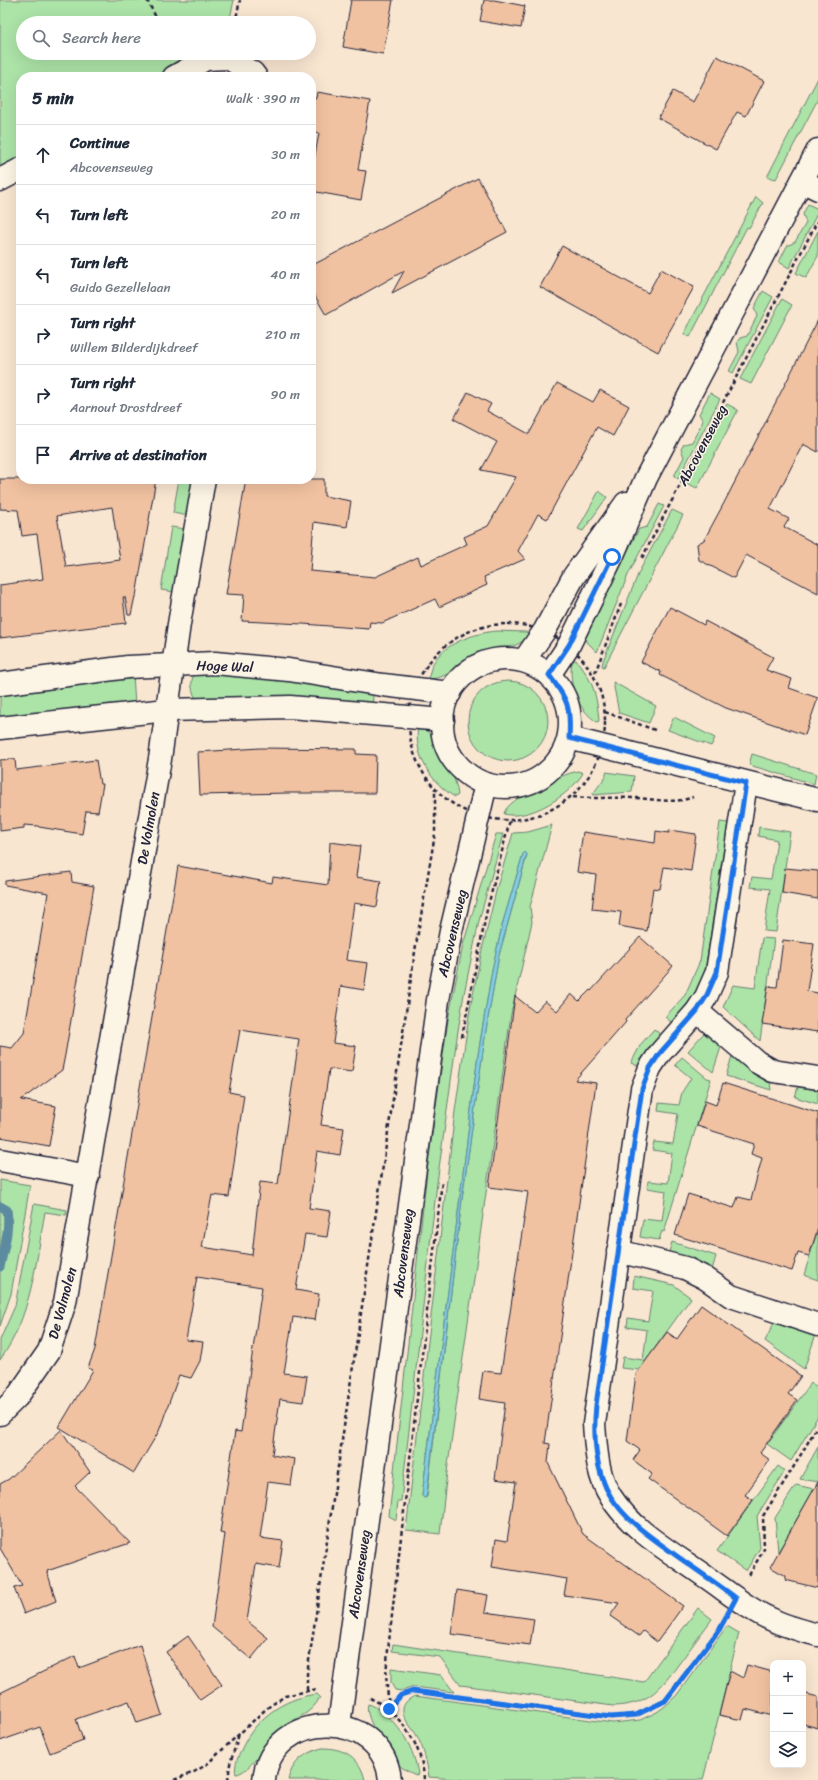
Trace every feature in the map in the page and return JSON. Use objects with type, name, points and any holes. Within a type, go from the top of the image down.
[{"type":"street","points":[[182,72],[203,60]]},
{"type":"street","points":[[231,60],[251,72]]},
{"type":"street","points":[[549,675],[569,645],[612,557],[646,478],[810,185],[818,150]]},
{"type":"street","points":[[0,180],[16,172]]},
{"type":"street","points":[[525,660],[545,630],[574,576],[612,521],[646,478]]},
{"type":"street","name":"De Volmolen","points":[[0,1414],[18,1397],[49,1351],[65,1302],[159,767],[173,665],[203,484]]},
{"type":"street","points":[[503,658],[525,660],[545,670],[549,675],[563,693],[570,715],[569,738],[561,758],[546,773],[528,784],[507,788],[486,784],[468,774],[454,759],[445,740],[442,720],[450,693],[463,675],[482,663],[503,658]]},
{"type":"street","name":"Hoge Wal","points":[[0,684],[128,667],[214,663],[289,670],[383,685],[450,693]]},
{"type":"street","points":[[0,728],[167,710],[290,707],[442,720]]},
{"type":"street","points":[[569,738],[818,800]]},
{"type":"street","points":[[746,783],[717,972],[706,997],[697,1011],[660,1053],[650,1068],[642,1089],[594,1424],[596,1450],[601,1475],[610,1496],[624,1515],[642,1531],[747,1607],[774,1621],[818,1635]]},
{"type":"street","name":"Abcovenseweg","points":[[339,1725],[438,1000],[452,931],[486,784]]},
{"type":"street","points":[[697,1011],[757,1062],[773,1071],[818,1078]]},
{"type":"street","points":[[0,1160],[88,1176]]},
{"type":"street","points":[[618,1251],[684,1268],[705,1278],[731,1296],[818,1325]]},
{"type":"street","points":[[264,1780],[265,1770],[276,1749],[294,1733],[316,1725],[339,1725],[361,1734],[378,1750],[389,1771],[390,1780]]},
{"type":"path","points":[[147,0],[155,16]]},
{"type":"path","points":[[237,16],[240,0]]},
{"type":"path","name":"Abcovenseweg","points":[[640,564],[818,220]]},
{"type":"path","points":[[595,673],[624,597]]},
{"type":"path","points":[[174,1780],[194,1772],[206,1765],[267,1708],[285,1696],[307,1690],[307,1674],[316,1625],[416,945],[435,834],[435,788]]},
{"type":"path","name":"Abcovenseweg","points":[[462,1040],[466,1009],[484,924],[510,820]]},
{"type":"path","points":[[424,1780],[420,1755],[402,1723],[389,1709],[386,1675],[443,1176]]},
{"type":"path","points":[[389,1709],[401,1695],[413,1691],[611,1717],[636,1715],[665,1701],[719,1630],[764,1549],[763,1516],[796,1464],[818,1425]]},
{"type":"path","points":[[228,1780],[230,1764],[240,1733]]},
{"type":"green space","points":[[0,0],[234,0],[231,16],[16,16],[16,60],[181,60],[163,72],[16,72],[16,160],[0,168]]},
{"type":"green space","points":[[818,78],[818,99],[776,179],[767,177]]},
{"type":"green space","points":[[756,197],[763,203],[749,228],[747,227],[690,337],[684,334]]},
{"type":"green space","points":[[808,204],[818,209],[818,212],[789,268],[779,262],[787,246],[795,242],[806,223],[803,214]]},
{"type":"green space","points":[[818,231],[818,256],[806,278],[796,273]]},
{"type":"green space","points":[[763,291],[773,297],[733,373],[729,371],[739,352],[737,342],[740,338],[747,336],[757,316],[754,308]]},
{"type":"green space","points":[[782,299],[792,305],[751,384],[740,379]]},
{"type":"green space","points":[[710,393],[720,399],[678,479],[674,476],[684,457],[681,449],[684,444],[692,442],[703,421],[699,414]]},
{"type":"green space","points":[[727,404],[738,410],[697,488],[686,483]]},
{"type":"green space","points":[[178,484],[194,484],[188,516],[173,513]]},
{"type":"green space","points":[[599,491],[607,497],[583,531],[578,529]]},
{"type":"green space","points":[[659,504],[664,506],[628,575],[597,652],[581,636],[639,529],[647,527]]},
{"type":"green space","points":[[672,510],[683,515],[604,667],[602,666],[603,661],[639,572]]},
{"type":"green space","points":[[171,527],[186,529],[174,592],[161,590]]},
{"type":"green space","points":[[495,631],[526,632],[529,634],[525,639],[513,646],[478,655],[441,677],[429,678],[431,667],[444,650],[453,644],[474,635]]},
{"type":"green space","points":[[576,660],[582,667],[593,688],[598,712],[599,721],[597,722],[590,717],[579,703],[573,687],[571,678],[572,661]]},
{"type":"green space","points":[[205,669],[374,691],[372,704],[197,700],[193,691],[192,680],[195,674]]},
{"type":"green space","points":[[133,674],[135,705],[0,721],[0,690]]},
{"type":"green space","points":[[508,681],[523,684],[536,693],[545,706],[548,721],[545,736],[536,749],[523,758],[508,761],[493,758],[480,749],[471,736],[468,721],[471,706],[480,693],[493,684]]},
{"type":"green space","points":[[613,682],[656,706],[649,723],[619,713]]},
{"type":"green space","points":[[674,717],[715,738],[711,746],[668,730]]},
{"type":"green space","points":[[418,727],[431,735],[439,747],[455,780],[458,795],[455,797],[439,785],[426,768],[418,748]]},
{"type":"green space","points":[[752,754],[816,774],[814,784],[749,765]]},
{"type":"green space","points":[[578,771],[583,773],[569,790],[548,804],[525,814],[504,814],[507,808],[514,801],[524,794],[560,777]]},
{"type":"green space","points":[[606,772],[634,776],[632,792],[592,795],[606,776]]},
{"type":"green space","points":[[720,822],[728,823],[705,971],[693,997],[672,1023],[665,1017],[685,995],[700,961]]},
{"type":"green space","points":[[552,825],[530,907],[532,922],[511,1014],[447,1472],[440,1534],[406,1530],[455,1111],[470,1009],[497,887],[513,833],[528,832]],"holes":[[[525,852],[527,855],[499,955],[486,1030],[462,1199],[427,1497],[424,1498],[422,1496],[478,1055],[492,970],[503,922],[523,854]]]},
{"type":"green space","points":[[759,827],[790,832],[776,932],[764,931],[770,889],[750,887],[752,877],[771,879],[777,840],[758,836]]},
{"type":"green space","points":[[496,834],[503,834],[479,921],[457,1037],[437,1183],[401,1501],[398,1501],[396,1520],[389,1516],[427,1171],[448,1020],[463,945]]},
{"type":"green space","points":[[762,938],[774,939],[760,1041],[723,1007],[733,985],[755,988]]},
{"type":"green space","points":[[654,1029],[661,1035],[649,1049],[638,1066],[631,1063],[641,1044]]},
{"type":"green space","points":[[704,1033],[721,1047],[713,1072],[688,1051]]},
{"type":"green space","points":[[732,1056],[754,1074],[770,1081],[771,1090],[726,1076]]},
{"type":"green space","points":[[682,1057],[707,1078],[711,1079],[664,1232],[662,1231],[659,1240],[640,1237],[643,1219],[662,1221],[666,1191],[647,1188],[648,1181],[668,1183],[672,1153],[652,1150],[654,1142],[673,1144],[678,1114],[658,1111],[659,1103],[679,1105],[682,1092],[691,1078],[675,1065]]},
{"type":"green space","points":[[798,1087],[818,1090],[818,1104],[795,1097]]},
{"type":"green space","points":[[0,1180],[30,1185],[11,1294],[0,1326]]},
{"type":"green space","points":[[34,1204],[67,1210],[66,1215],[45,1212],[31,1289],[19,1326],[0,1360],[0,1340],[15,1306]]},
{"type":"green space","points":[[818,1229],[818,1280],[804,1275]]},
{"type":"green space","points":[[672,1242],[716,1256],[712,1270],[691,1259],[669,1252]]},
{"type":"green space","points":[[634,1276],[674,1285],[691,1298],[639,1370],[621,1368],[623,1357],[643,1360],[647,1330],[627,1327],[628,1318],[648,1321],[653,1291],[633,1288]]},
{"type":"green space","points":[[774,1323],[815,1337],[804,1369],[765,1341]]},
{"type":"green space","points":[[811,1383],[818,1389],[818,1416],[791,1461],[767,1444]]},
{"type":"green space","points":[[818,1447],[818,1482],[800,1479]]},
{"type":"green space","points":[[778,1466],[785,1471],[757,1516],[760,1548],[746,1571],[717,1551]]},
{"type":"green space","points":[[796,1485],[814,1489],[778,1552],[775,1518]]},
{"type":"green space","points":[[698,1608],[712,1619],[674,1671],[653,1693],[636,1702],[625,1705],[613,1706],[461,1685],[440,1657],[392,1651],[393,1644],[644,1682]]},
{"type":"green space","points":[[727,1626],[739,1633],[703,1780],[466,1780],[429,1777],[422,1746],[403,1712],[405,1704],[408,1700],[415,1696],[613,1723],[640,1720],[657,1712],[676,1696]]},
{"type":"green space","points":[[391,1668],[441,1675],[454,1692],[414,1687],[402,1691],[395,1690],[391,1683]]},
{"type":"green space","points":[[317,1694],[320,1697],[313,1707],[304,1715],[283,1727],[271,1738],[258,1756],[244,1771],[236,1774],[235,1769],[237,1761],[245,1741],[260,1721],[280,1706],[292,1700]]},
{"type":"green space","points":[[368,1704],[381,1711],[401,1731],[410,1747],[418,1774],[416,1775],[400,1766],[384,1746],[369,1718]]},
{"type":"green space","points":[[322,1748],[330,1748],[350,1755],[359,1765],[365,1780],[288,1780],[292,1768],[300,1759]]},
{"type":"water","points":[[525,852],[527,854],[499,955],[486,1030],[462,1199],[427,1493],[426,1497],[424,1498],[422,1496],[478,1055],[492,970],[503,922],[523,854]]},
{"type":"building","points":[[351,0],[393,0],[383,54],[343,47]]},
{"type":"building","points":[[484,0],[494,0],[525,6],[521,28],[480,21]]},
{"type":"building","points":[[717,56],[764,81],[746,116],[737,112],[716,149],[658,118],[673,91],[693,102]]},
{"type":"building","points":[[317,92],[370,101],[358,170],[366,171],[361,200],[316,192],[316,150],[319,133],[316,132]]},
{"type":"building","points":[[478,178],[507,232],[392,293],[404,271],[326,315],[316,298],[316,263]]},
{"type":"building","points":[[562,246],[648,293],[661,269],[694,287],[658,352],[540,287]]},
{"type":"building","points":[[818,320],[818,452],[803,444],[770,509],[789,519],[784,527],[818,545],[818,593],[746,555],[734,578],[699,560],[697,544],[704,540],[724,503]]},
{"type":"building","points":[[557,383],[593,402],[600,390],[629,406],[613,436],[597,427],[547,519],[538,514],[518,551],[525,559],[484,577],[487,585],[439,607],[435,599],[382,623],[370,622],[369,629],[242,621],[244,595],[226,594],[245,484],[316,484],[316,479],[324,479],[324,496],[351,501],[347,527],[314,522],[310,571],[375,577],[418,557],[421,565],[467,544],[464,537],[488,526],[516,477],[481,470],[497,442],[454,419],[468,392],[491,404],[487,411],[529,434]]},
{"type":"building","points":[[0,479],[16,479],[16,484],[155,484],[136,596],[131,615],[128,615],[125,597],[123,597],[126,623],[0,638],[0,585],[43,579],[37,534],[22,536],[18,510],[0,509]],"holes":[[[112,507],[120,560],[66,567],[57,516]]]},
{"type":"building","points":[[670,607],[704,625],[705,621],[773,657],[766,670],[792,679],[789,688],[818,698],[805,735],[726,708],[660,675],[661,672],[641,662]]},
{"type":"building","points":[[260,748],[356,749],[356,754],[376,755],[375,793],[200,795],[198,752]]},
{"type":"building","points":[[15,759],[16,770],[96,760],[100,784],[103,784],[98,812],[86,811],[82,834],[24,825],[24,828],[0,831],[0,760]]},
{"type":"building","points":[[669,830],[696,834],[691,871],[664,867],[660,889],[653,888],[647,931],[619,926],[621,912],[592,909],[596,875],[577,872],[583,832],[655,843],[656,831],[669,833]]},
{"type":"building","points":[[330,842],[360,846],[356,877],[381,881],[377,907],[354,903],[346,960],[368,963],[364,990],[341,986],[333,1043],[356,1046],[352,1072],[329,1069],[321,1125],[344,1128],[340,1155],[317,1151],[309,1208],[331,1211],[327,1237],[305,1234],[296,1290],[319,1294],[315,1320],[293,1317],[284,1373],[307,1376],[303,1402],[280,1399],[272,1455],[295,1459],[291,1485],[268,1482],[260,1538],[283,1541],[279,1568],[256,1564],[247,1621],[268,1638],[251,1659],[212,1627],[225,1534],[220,1533],[235,1431],[241,1432],[262,1287],[197,1277],[186,1340],[203,1342],[200,1361],[191,1378],[179,1375],[159,1431],[134,1473],[59,1427],[93,1370],[88,1368],[95,1349],[178,866],[272,883],[273,877],[328,885]],"holes":[[[240,1030],[299,1039],[278,1184],[260,1182],[252,1255],[202,1247],[212,1195],[229,1197],[244,1095],[229,1092]]]},
{"type":"building","points":[[785,868],[818,871],[818,899],[782,893]]},
{"type":"building","points":[[71,872],[72,882],[94,886],[62,1070],[21,1100],[56,1106],[49,1146],[0,1137],[0,1046],[12,1048],[24,1033],[48,893],[5,885],[5,881]]},
{"type":"building","points":[[640,937],[673,966],[575,1080],[596,1083],[545,1443],[550,1444],[548,1463],[583,1534],[683,1606],[657,1642],[643,1631],[639,1636],[610,1616],[619,1603],[564,1595],[567,1579],[492,1567],[496,1539],[507,1541],[516,1482],[495,1479],[505,1403],[479,1399],[483,1371],[501,1373],[528,1192],[489,1187],[515,996],[535,1012],[545,1001],[557,1011],[571,994],[579,1001],[590,990],[591,991]]},
{"type":"building","points":[[783,940],[814,944],[807,991],[818,993],[818,1032],[762,1024],[768,986],[777,987]]},
{"type":"building","points":[[723,1083],[818,1113],[818,1228],[809,1256],[798,1253],[792,1271],[675,1235],[688,1194],[734,1208],[738,1197],[751,1200],[762,1158],[751,1154],[754,1144],[697,1126],[705,1101],[716,1105]]},
{"type":"building","points":[[701,1305],[801,1376],[788,1394],[797,1400],[760,1453],[770,1460],[745,1495],[753,1500],[727,1536],[648,1479],[652,1474],[633,1460],[640,1450],[627,1441],[636,1374],[667,1332],[677,1339]]},
{"type":"building","points":[[61,1430],[90,1472],[75,1486],[130,1543],[47,1571],[56,1601],[24,1614],[14,1588],[22,1586],[0,1548],[0,1484],[9,1479]]},
{"type":"building","points":[[818,1482],[818,1588],[785,1580],[786,1576],[770,1567]]},
{"type":"building","points":[[457,1590],[488,1595],[485,1612],[534,1619],[530,1645],[451,1634]]},
{"type":"building","points":[[188,1636],[222,1685],[200,1700],[166,1652]]},
{"type":"building","points":[[140,1645],[162,1715],[137,1723],[129,1701],[76,1719],[83,1740],[50,1753],[40,1727],[0,1741],[0,1693],[75,1656],[79,1668]]},
{"type":"building","points":[[747,1665],[770,1671],[770,1715],[745,1709],[742,1720],[719,1715],[730,1671],[743,1678]]},
{"type":"building","points":[[806,1694],[818,1697],[818,1728],[806,1725]]},
{"type":"waterway","points":[[0,1206],[7,1210],[8,1217],[6,1238],[0,1267]]},
{"type":"route","points":[[389,1709],[401,1695],[413,1691],[611,1717],[636,1715],[665,1701],[719,1630],[736,1598],[642,1531],[624,1515],[610,1496],[601,1475],[596,1450],[594,1424],[596,1405],[642,1089],[650,1068],[660,1053],[697,1011],[706,997],[717,972],[746,783],[602,748],[569,738],[570,715],[563,693],[549,675],[569,645],[612,557]]}]
